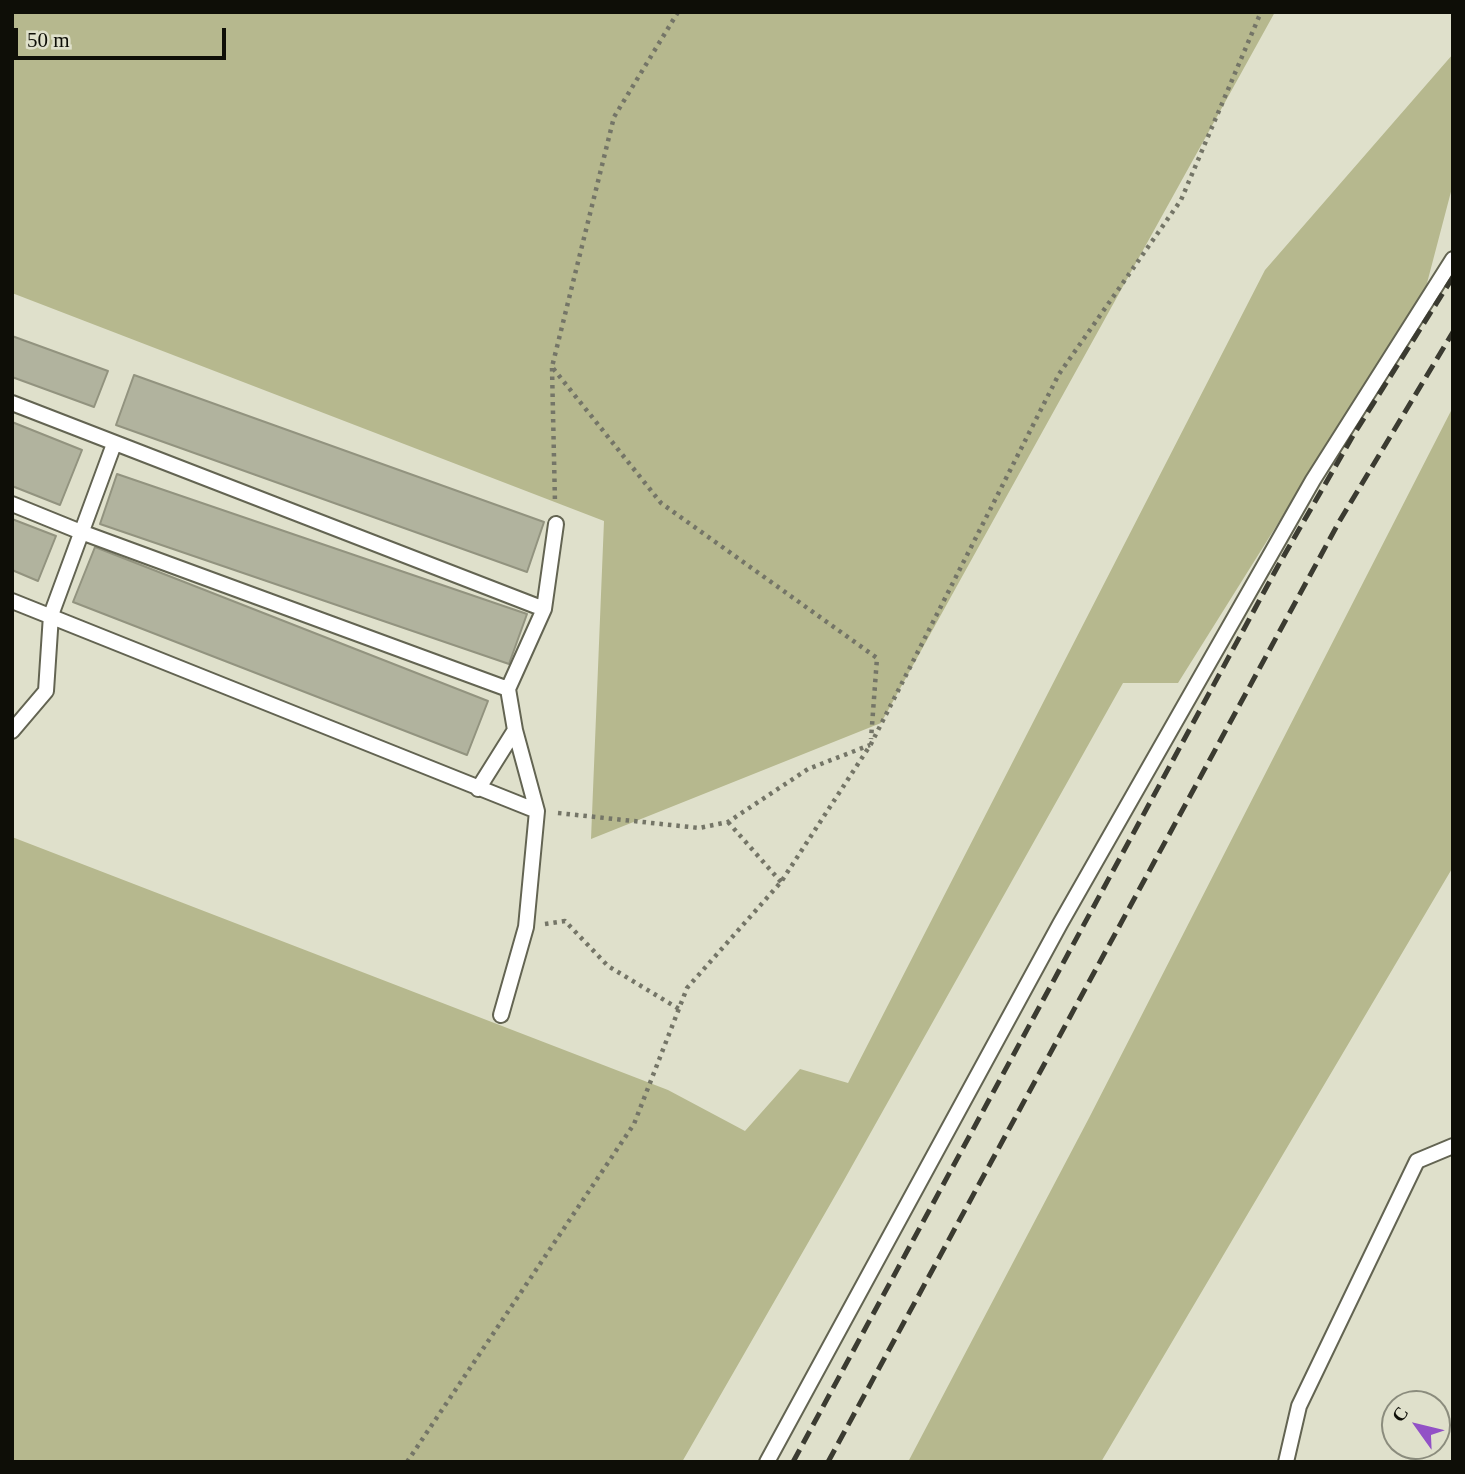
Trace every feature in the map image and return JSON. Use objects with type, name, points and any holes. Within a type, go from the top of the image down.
[{"type":"lane","points":[[767,1462],[1060,924],[1313,480],[1453,259]]},
{"type":"lane","points":[[12,402],[544,610]]},
{"type":"lane","points":[[12,731],[46,691],[51,615],[114,444]]},
{"type":"lane","points":[[12,504],[508,689]]},
{"type":"lane","points":[[501,1015],[526,927],[537,811],[515,730],[508,689],[544,610],[556,524]]},
{"type":"lane","points":[[12,601],[537,811]]},
{"type":"lane","points":[[478,789],[515,730]]},
{"type":"lane","points":[[1286,1462],[1299,1406],[1417,1161],[1453,1146]]},
{"type":"path","points":[[556,524],[552,367],[614,117],[678,12]]},
{"type":"path","points":[[407,1462],[634,1124],[687,988],[781,882],[871,744],[1059,374],[1181,200],[1261,12]]},
{"type":"path","points":[[552,367],[661,503],[877,658],[871,744]]},
{"type":"path","points":[[537,811],[699,828],[727,822],[808,769],[871,744]]},
{"type":"path","points":[[727,822],[781,882]]},
{"type":"path","points":[[526,927],[565,922],[608,966],[679,1009]]},
{"type":"green space","points":[[12,12],[1275,12],[881,723],[591,839],[604,521],[12,293]]},
{"type":"green space","points":[[1453,54],[1453,184],[1426,287],[1178,683],[1123,683],[843,1182],[682,1462],[12,1462],[12,837],[668,1090],[745,1131],[800,1069],[848,1083],[1265,270]]},
{"type":"green space","points":[[1453,407],[1453,867],[1101,1462],[908,1462],[1089,1118]]},
{"type":"building","points":[[12,336],[108,371],[94,407],[12,377]]},
{"type":"building","points":[[134,375],[544,522],[527,572],[116,425]]},
{"type":"building","points":[[12,422],[82,450],[60,505],[12,486]]},
{"type":"building","points":[[117,474],[527,614],[509,664],[100,524]]},
{"type":"building","points":[[12,519],[56,536],[38,581],[12,570]]},
{"type":"building","points":[[95,547],[488,701],[467,755],[73,602]]},
{"type":"railway","points":[[793,1462],[1278,566],[1354,434],[1453,277]]},
{"type":"railway","points":[[828,1462],[1339,522],[1453,332]]}]
